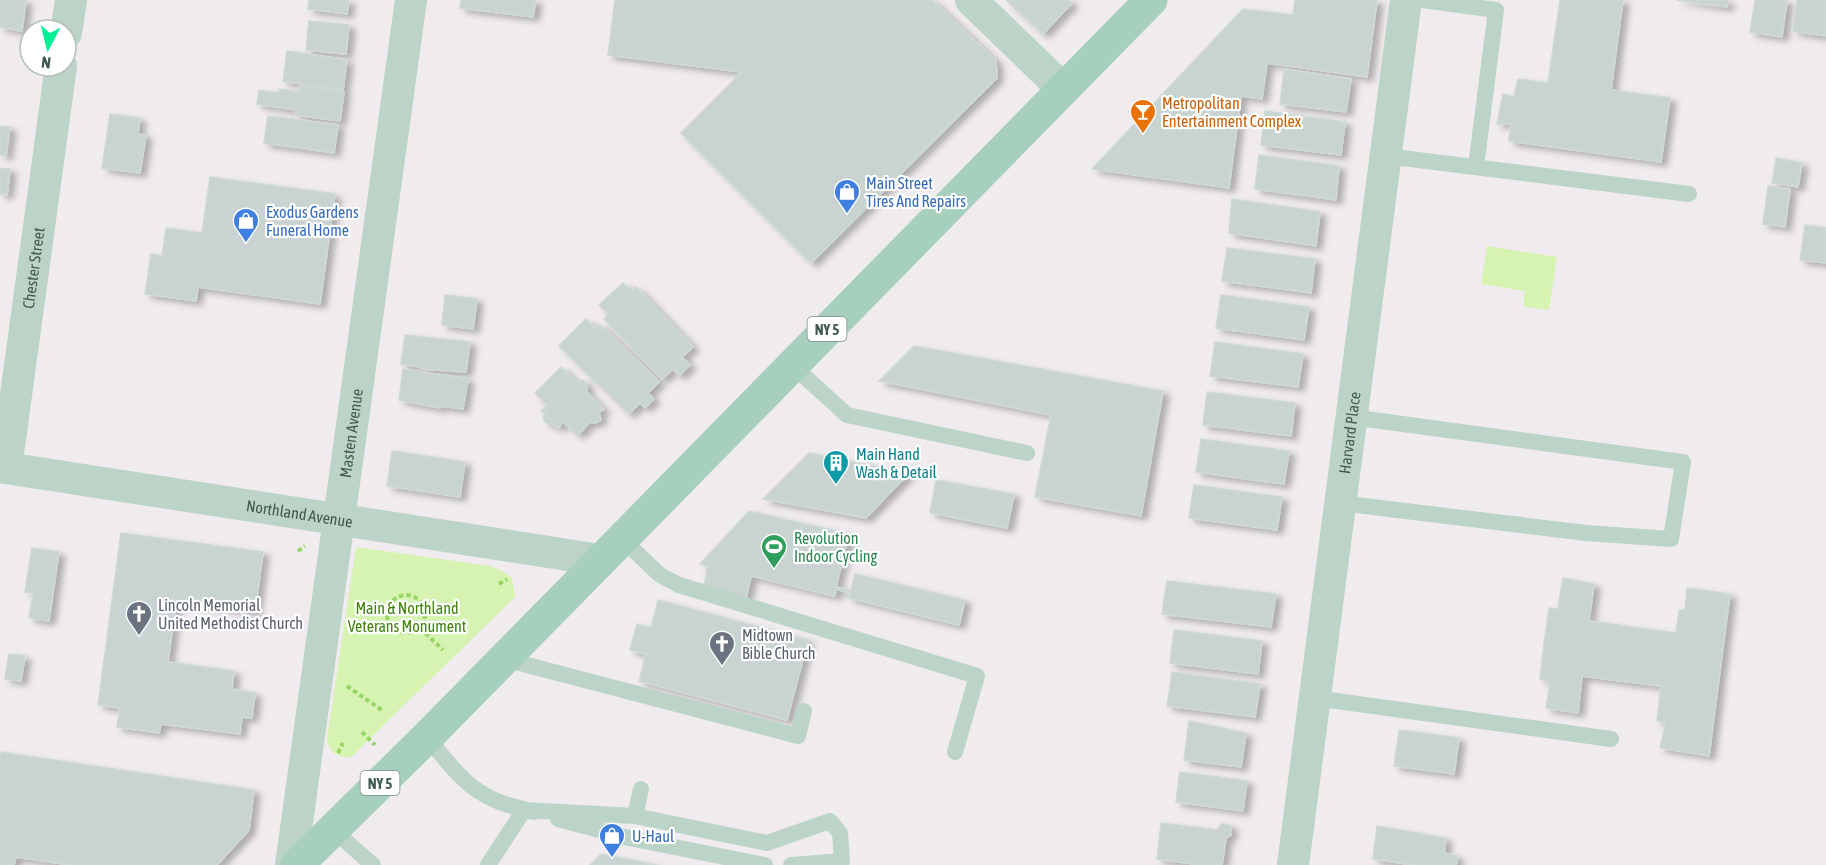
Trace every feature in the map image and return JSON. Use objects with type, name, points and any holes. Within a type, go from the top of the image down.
[{"type":"main road","name":"NY 5","points":[[297,865],[427,737],[1151,0]]},
{"type":"street","points":[[68,18],[70,0]]},
{"type":"street","name":"Masten Avenue","points":[[291,865],[411,0]]},
{"type":"street","points":[[970,0],[1063,89]]},
{"type":"street","name":"Harvard Place","points":[[1293,865],[1406,0]]},
{"type":"street","name":"Chester Street","points":[[3,468],[59,78]]},
{"type":"street","name":"Northland Avenue","points":[[3,468],[339,520],[611,550]]},
{"type":"lane","points":[[1422,0],[1496,10],[1476,167]]},
{"type":"lane","points":[[1386,156],[1689,194]]},
{"type":"lane","points":[[792,365],[847,415],[1027,453]]},
{"type":"lane","points":[[1341,503],[1586,532],[1671,539],[1683,462],[1352,417]]},
{"type":"lane","points":[[611,550],[679,585],[977,676],[955,752]]},
{"type":"lane","points":[[504,659],[798,736],[804,711]]},
{"type":"lane","points":[[1315,698],[1611,739]]},
{"type":"lane","points":[[427,737],[465,781],[501,803],[629,838],[765,865]]},
{"type":"lane","points":[[635,816],[641,789]]},
{"type":"lane","points":[[524,810],[635,816],[767,843],[830,821],[840,833],[842,861],[791,865]]},
{"type":"lane","points":[[488,865],[524,810]]},
{"type":"lane","points":[[333,830],[373,865]]},
{"type":"path","points":[[499,584],[507,579]]},
{"type":"path","points":[[407,595],[418,599],[425,613],[420,628],[405,634],[391,626],[387,611],[392,601],[407,595]]},
{"type":"path","points":[[420,628],[443,650]]},
{"type":"path","points":[[347,686],[383,711]]},
{"type":"path","points":[[363,732],[370,739]]},
{"type":"green space","points":[[1487,246],[1557,257],[1549,310],[1523,306],[1525,291],[1481,284]]},
{"type":"green space","name":"Main & Northland Veterans Monument","points":[[356,547],[490,566],[512,578],[515,597],[351,757],[346,757],[332,751],[327,739]]},
{"type":"building","points":[[0,0],[26,0],[24,18],[18,18],[18,30],[0,27]]},
{"type":"building","points":[[309,0],[349,0],[347,14],[308,9]]},
{"type":"building","points":[[461,0],[536,0],[533,17],[460,8]]},
{"type":"building","points":[[615,0],[932,0],[996,61],[997,78],[811,263],[681,133],[742,72],[608,55]]},
{"type":"building","points":[[1006,0],[1069,0],[1072,3],[1043,34]]},
{"type":"building","points":[[1295,0],[1377,0],[1367,77],[1267,63],[1262,99],[1241,96],[1229,188],[1092,169],[1243,9],[1293,15]]},
{"type":"building","points":[[1560,0],[1623,0],[1611,90],[1670,98],[1661,162],[1509,141],[1510,124],[1497,124],[1503,94],[1514,97],[1518,79],[1548,83]]},
{"type":"building","points":[[1677,0],[1728,0],[1727,7]]},
{"type":"building","points":[[1755,0],[1787,0],[1782,37],[1750,32]]},
{"type":"building","points":[[1797,0],[1826,0],[1826,36],[1793,31]]},
{"type":"building","points":[[309,21],[349,25],[346,54],[306,50]]},
{"type":"building","points":[[287,51],[347,60],[343,90],[283,81]]},
{"type":"building","points":[[1284,69],[1351,79],[1346,112],[1280,104]]},
{"type":"building","points":[[300,86],[344,92],[340,121],[296,115],[297,110],[257,104],[259,90],[279,93],[279,89],[299,92]]},
{"type":"building","points":[[1265,111],[1345,122],[1341,155],[1261,145]]},
{"type":"building","points":[[110,114],[140,118],[138,134],[146,135],[140,173],[102,168]]},
{"type":"building","points":[[268,116],[338,125],[334,153],[264,143]]},
{"type":"building","points":[[0,126],[10,127],[6,156],[0,155]]},
{"type":"building","points":[[1259,155],[1339,166],[1336,200],[1255,189]]},
{"type":"building","points":[[1776,158],[1802,163],[1798,187],[1772,183]]},
{"type":"building","points":[[0,168],[10,169],[7,195],[0,194]]},
{"type":"building","name":"Exodus Gardens Funeral Home","points":[[210,177],[335,194],[320,304],[198,287],[196,301],[145,294],[151,254],[162,256],[166,228],[202,233]]},
{"type":"building","points":[[1768,186],[1790,189],[1785,227],[1763,224]]},
{"type":"building","points":[[1232,199],[1320,212],[1316,246],[1229,233]]},
{"type":"building","points":[[1805,225],[1826,228],[1826,263],[1800,260]]},
{"type":"building","points":[[1227,248],[1315,259],[1311,293],[1222,281]]},
{"type":"building","points":[[623,283],[632,292],[636,287],[693,347],[682,357],[690,365],[679,376],[673,369],[662,379],[604,319],[608,314],[599,305]]},
{"type":"building","points":[[445,295],[477,299],[473,329],[442,325]]},
{"type":"building","points":[[1221,295],[1309,307],[1304,340],[1216,328]]},
{"type":"building","points":[[586,319],[595,329],[599,324],[659,382],[648,393],[654,399],[645,408],[640,403],[629,414],[559,346]]},
{"type":"building","points":[[405,335],[470,342],[466,372],[421,369],[422,367],[401,364]]},
{"type":"building","points":[[1215,342],[1303,354],[1298,387],[1210,376]]},
{"type":"building","points":[[914,346],[1163,391],[1141,516],[1035,497],[1051,415],[879,381]]},
{"type":"building","points":[[561,367],[576,382],[583,380],[587,385],[587,392],[604,409],[599,412],[601,420],[595,423],[590,422],[578,435],[563,422],[558,428],[544,421],[543,417],[546,414],[541,411],[547,405],[535,393]]},
{"type":"building","points":[[403,369],[468,379],[463,409],[440,406],[440,408],[399,400]]},
{"type":"building","points":[[1207,392],[1295,403],[1291,436],[1203,425]]},
{"type":"building","points":[[1201,439],[1289,451],[1284,484],[1196,472]]},
{"type":"building","points":[[392,451],[465,462],[460,497],[387,486]]},
{"type":"building","name":"Main Hand Wash & Detail","points":[[809,453],[909,473],[866,518],[763,499]]},
{"type":"building","points":[[936,480],[1014,494],[1007,528],[930,513]]},
{"type":"building","points":[[1194,485],[1282,497],[1277,530],[1189,518]]},
{"type":"building","name":"Revolution Indoor Cycling","points":[[749,511],[849,534],[836,587],[851,590],[855,574],[965,600],[959,625],[849,598],[850,593],[836,589],[835,596],[751,576],[746,599],[703,589],[708,566],[700,564]]},
{"type":"building","name":"Lincoln Memorial United Methodist Church","points":[[121,533],[263,552],[255,612],[176,602],[168,662],[234,671],[232,689],[255,693],[252,718],[242,717],[240,734],[161,724],[159,733],[117,727],[120,708],[98,705]]},
{"type":"building","points":[[32,548],[59,552],[49,621],[29,618],[33,593],[25,592]]},
{"type":"building","points":[[1563,578],[1594,584],[1589,621],[1676,633],[1679,610],[1685,610],[1687,588],[1730,594],[1709,756],[1660,748],[1666,723],[1657,721],[1661,686],[1582,676],[1578,713],[1546,708],[1550,682],[1540,679],[1544,643],[1549,608],[1558,609]]},
{"type":"building","points":[[1167,581],[1276,594],[1271,627],[1162,614]]},
{"type":"building","name":"Midtown Bible Church","points":[[658,600],[808,640],[787,720],[639,681],[646,654],[630,650],[637,624],[651,628]]},
{"type":"building","points":[[1174,630],[1262,641],[1258,674],[1170,663]]},
{"type":"building","points":[[9,654],[25,656],[21,681],[5,679]]},
{"type":"building","points":[[1172,672],[1260,684],[1255,717],[1167,706]]},
{"type":"building","points":[[1189,721],[1246,733],[1241,767],[1184,760]]},
{"type":"building","points":[[1399,730],[1459,738],[1454,774],[1394,766]]},
{"type":"building","points":[[0,752],[254,790],[249,830],[217,865],[71,865],[16,857],[14,865],[0,865]]},
{"type":"building","points":[[1180,772],[1247,781],[1243,811],[1176,802]]},
{"type":"building","points":[[1161,823],[1217,830],[1222,823],[1231,826],[1231,835],[1226,838],[1222,865],[1202,865],[1157,859]]},
{"type":"building","points":[[1377,826],[1446,838],[1444,853],[1458,856],[1456,865],[1414,865],[1373,859]]},
{"type":"building","name":"U-Haul","points":[[601,854],[657,865],[590,865]]},
{"type":"place","name":"Metropolitan Entertainment Complex","points":[[1143,135]]},
{"type":"place","name":"Main Street Tires And Repairs","points":[[847,215]]},
{"type":"place","name":"Exodus Gardens Funeral Home","points":[[246,244]]},
{"type":"place","name":"Main Hand Wash & Detail","points":[[836,486]]},
{"type":"place","name":"Revolution Indoor Cycling","points":[[774,570]]},
{"type":"place","name":"Lincoln Memorial United Methodist Church","points":[[139,637]]},
{"type":"place","name":"Midtown Bible Church","points":[[722,667]]},
{"type":"place","name":"U-Haul","points":[[612,859]]}]
